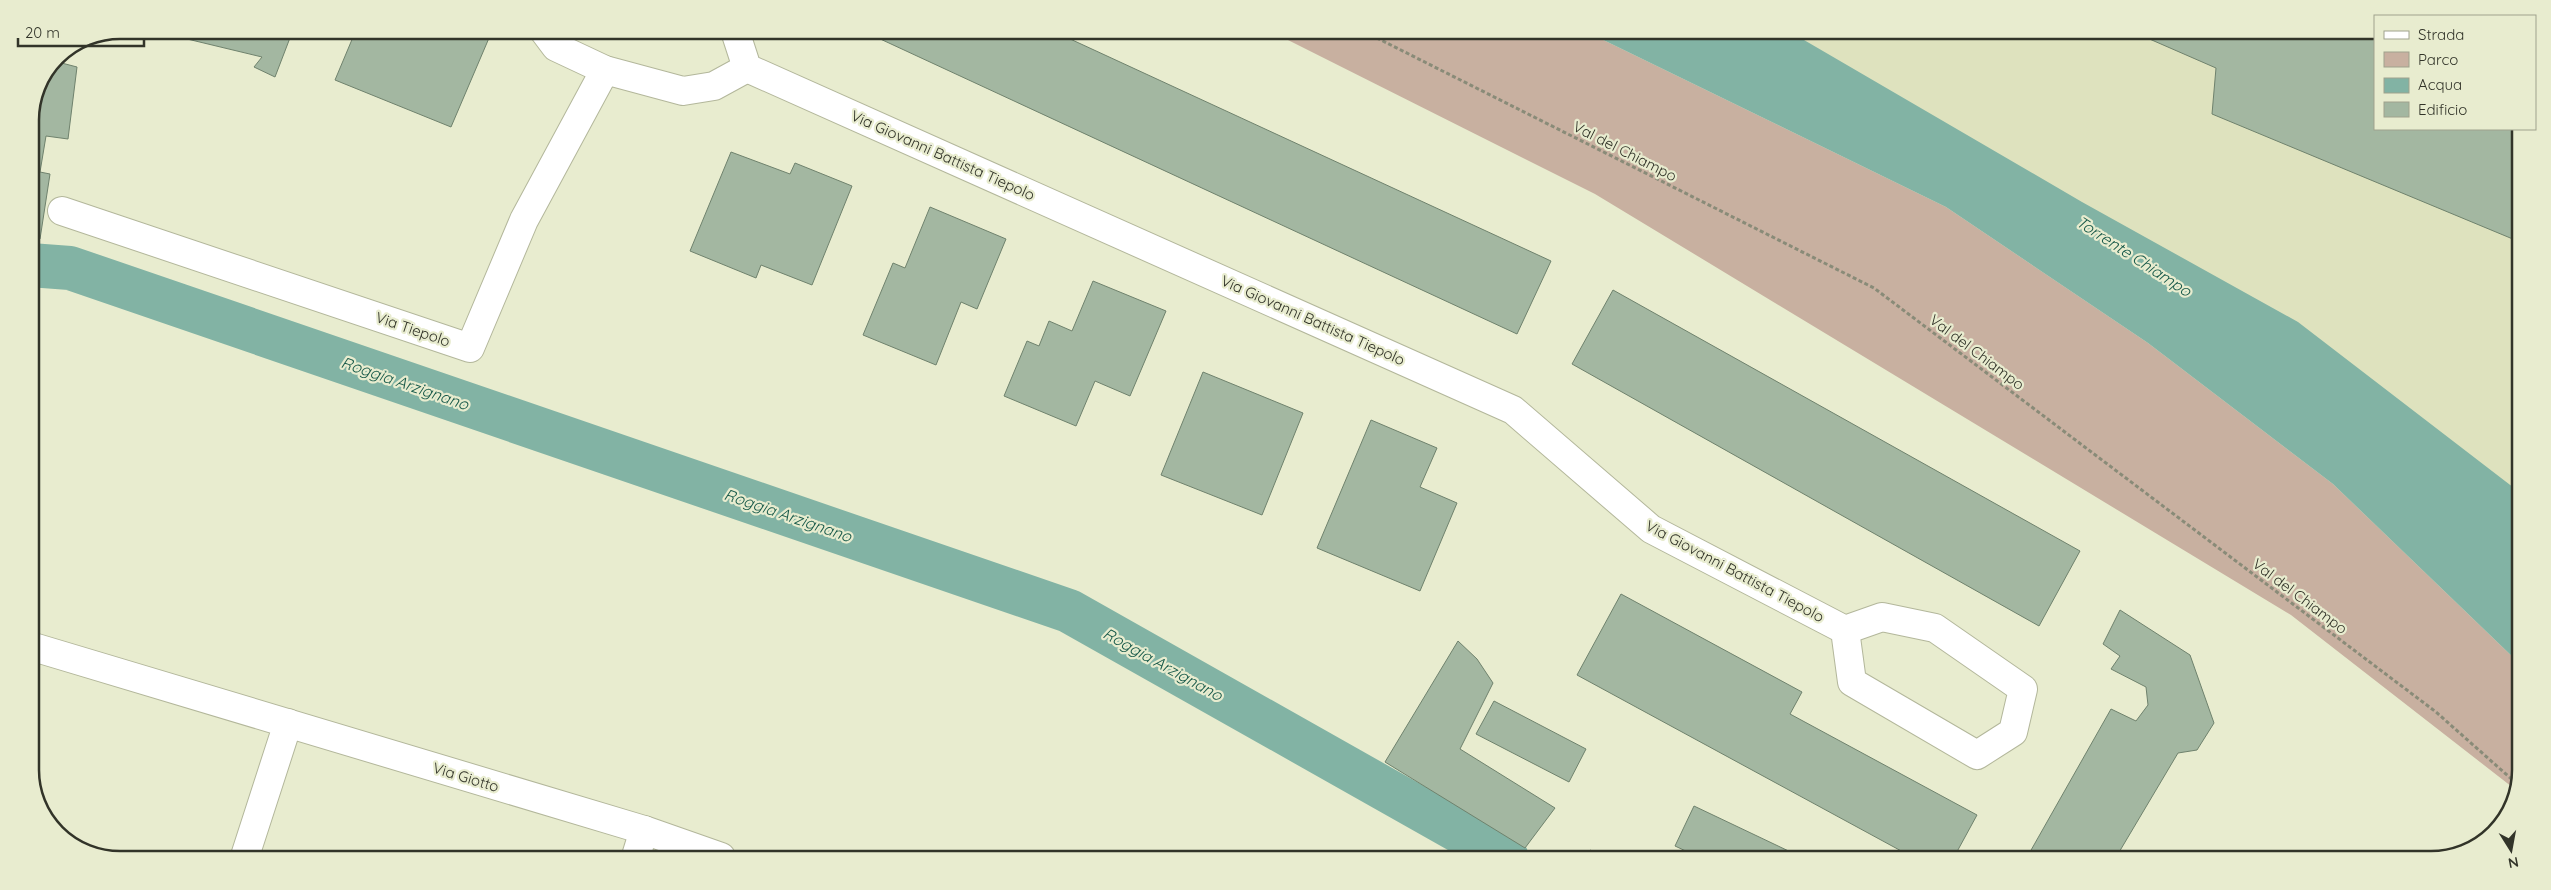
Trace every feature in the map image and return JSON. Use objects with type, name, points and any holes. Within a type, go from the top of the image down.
[{"type":"street","points":[[550,39],[556,47],[605,70],[683,91],[714,86],[747,68],[738,39]]},
{"type":"street","name":"Via Giovanni Battista Tiepolo","points":[[747,68],[1513,410],[1651,529],[1845,630]]},
{"type":"street","name":"Via Tiepolo","points":[[62,211],[470,348],[524,220],[605,70]]},
{"type":"street","points":[[1882,617],[1935,628],[2023,689],[2013,732],[1977,755],[1852,682],[1845,630],[1882,617]]},
{"type":"street","name":"Via Giotto","points":[[39,649],[644,830],[704,851]]},
{"type":"street","points":[[247,851],[288,723]]},
{"type":"street","points":[[638,851],[644,830]]},
{"type":"path","name":"Val del Chiampo","points":[[1379,39],[1874,288],[2436,712],[2512,779]]},
{"type":"shaded area","points":[[1801,39],[2374,39],[2374,130],[2512,130],[2512,492]]},
{"type":"green space","points":[[1286,39],[1601,39],[1946,207],[2148,343],[2333,484],[2512,656],[2511,786],[2291,615],[1595,194]]},
{"type":"water","name":"Torrente Chiampo","points":[[1601,39],[1802,39],[2082,202],[2298,322],[2512,486],[2512,656],[2333,484],[2148,343],[1946,207]]},
{"type":"building","points":[[187,39],[290,39],[275,77],[254,67],[262,57]]},
{"type":"building","points":[[352,39],[489,39],[451,127],[335,80]]},
{"type":"building","points":[[880,39],[1070,39],[1551,261],[1517,334]]},
{"type":"building","points":[[2149,39],[2374,39],[2374,130],[2512,130],[2512,239],[2212,114],[2216,68]]},
{"type":"building","points":[[63,63],[77,67],[68,139],[46,136],[40,172],[50,174],[40,239],[39,120],[40,104],[52,75]]},
{"type":"building","points":[[731,152],[790,174],[795,163],[852,186],[812,285],[761,265],[756,278],[690,251]]},
{"type":"building","points":[[930,207],[1006,239],[977,309],[961,302],[936,365],[863,335],[893,263],[905,268]]},
{"type":"building","points":[[1093,281],[1166,311],[1130,396],[1095,381],[1076,426],[1004,396],[1027,341],[1039,346],[1049,321],[1072,331]]},
{"type":"building","points":[[1613,290],[2080,551],[2039,626],[1572,364]]},
{"type":"building","points":[[1203,372],[1303,413],[1262,515],[1161,475]]},
{"type":"building","points":[[1371,420],[1437,448],[1420,487],[1457,503],[1420,591],[1317,548]]},
{"type":"building","points":[[1621,594],[1802,692],[1790,714],[1977,815],[1957,851],[1901,851],[1577,675]]},
{"type":"building","points":[[2120,610],[2190,655],[2214,723],[2197,750],[2178,753],[2120,851],[2031,851],[2111,709],[2136,721],[2148,705],[2146,687],[2111,669],[2120,656],[2103,644]]},
{"type":"building","points":[[1458,641],[1477,659],[1493,683],[1460,749],[1555,808],[1525,848],[1385,762]]},
{"type":"building","points":[[1494,701],[1586,749],[1569,782],[1476,734]]},
{"type":"building","points":[[1694,806],[1789,851],[1686,851],[1675,846]]},
{"type":"waterway","name":"Roggia Arzignano","points":[[39,266],[70,268],[1069,611],[1495,851]]}]
